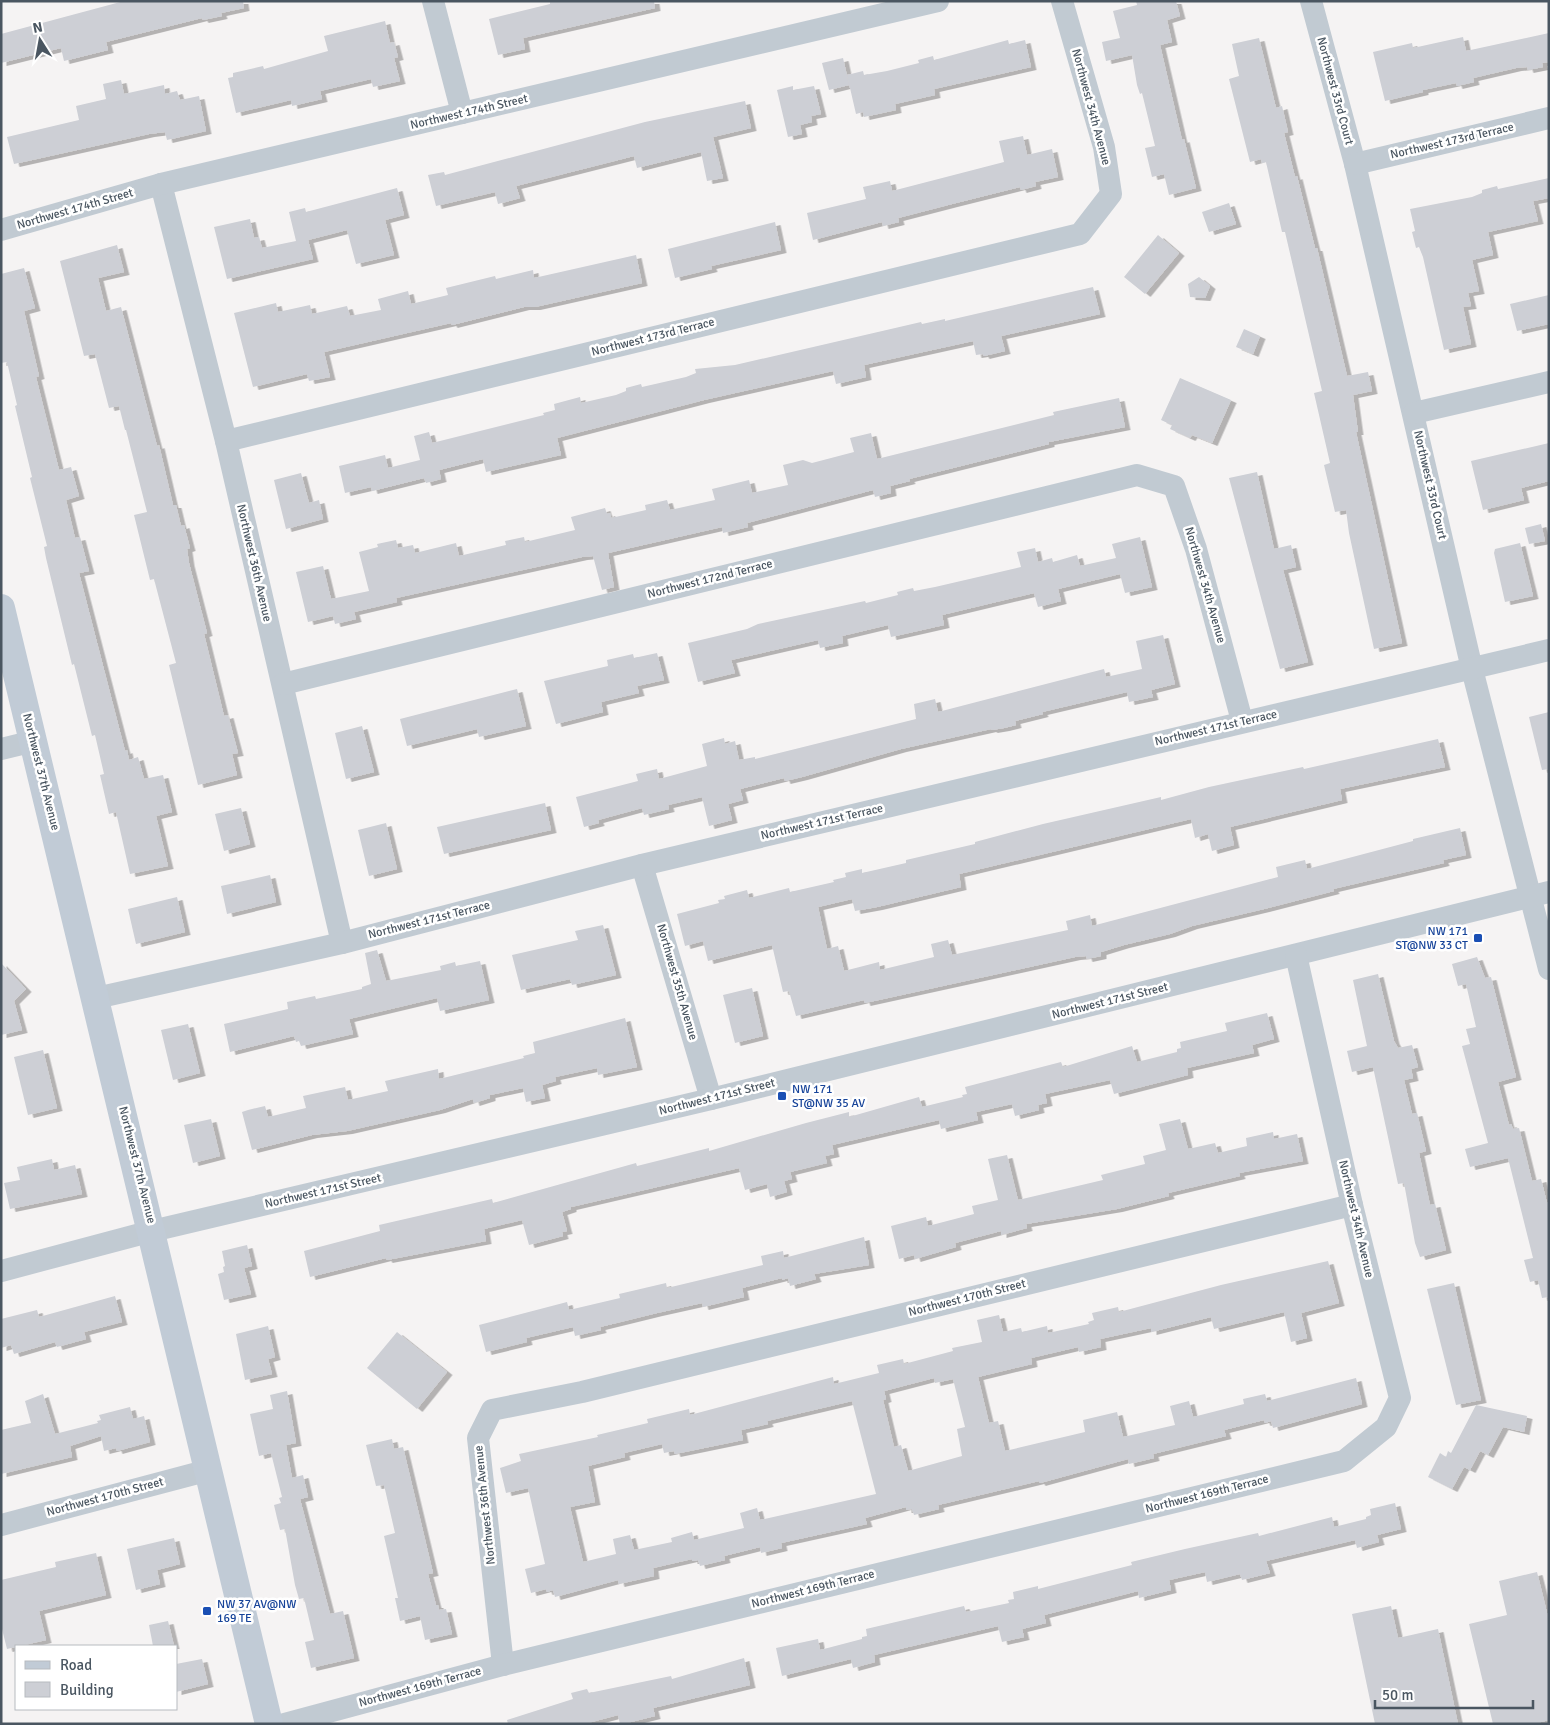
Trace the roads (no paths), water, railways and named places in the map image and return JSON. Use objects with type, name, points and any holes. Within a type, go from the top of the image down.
[{"type":"main road","name":"Northwest 37th Avenue","points":[[1,608],[269,1724]]},
{"type":"street","points":[[433,1],[462,113]]},
{"type":"street","name":"Northwest 174th Street","points":[[1,230],[161,184],[938,1]]},
{"type":"street","name":"Northwest 34th Avenue","points":[[1062,1],[1104,147],[1111,194],[1080,234]]},
{"type":"street","name":"Northwest 33rd Court","points":[[1311,1],[1355,164],[1472,669],[1539,895],[1549,969]]},
{"type":"street","name":"Northwest 173rd Terrace","points":[[1355,164],[1549,118]]},
{"type":"street","name":"Northwest 36th Avenue","points":[[161,184],[226,440],[342,943]]},
{"type":"street","name":"Northwest 173rd Terrace","points":[[226,440],[1080,234]]},
{"type":"street","points":[[1414,413],[1549,382]]},
{"type":"street","name":"Northwest 34th Avenue","points":[[1137,475],[1174,486],[1196,549],[1242,722]]},
{"type":"street","name":"Northwest 172nd Terrace","points":[[283,684],[1137,475]]},
{"type":"street","name":"Northwest 171st Terrace","points":[[96,998],[342,943],[642,865],[1549,650]]},
{"type":"street","points":[[1,749],[34,742]]},
{"type":"street","name":"Northwest 35th Avenue","points":[[642,865],[711,1099]]},
{"type":"street","name":"Northwest 171st Street","points":[[1,1271],[152,1231],[711,1099],[1539,895]]},
{"type":"street","name":"Northwest 34th Avenue","points":[[1296,955],[1352,1204],[1400,1398],[1386,1427],[1344,1461]]},
{"type":"street","name":"Northwest 170th Street","points":[[582,1392],[1352,1204]]},
{"type":"street","name":"Northwest 36th Avenue","points":[[503,1665],[478,1438],[492,1410],[582,1392]]},
{"type":"street","name":"Northwest 169th Terrace","points":[[284,1724],[503,1665],[1344,1461]]},
{"type":"street","name":"Northwest 170th Street","points":[[1,1525],[209,1470]]},
{"type":"place","name":"NW 171 ST@NW 33 CT","points":[[1478,938]]},
{"type":"place","name":"NW 171 ST@NW 35 AV","points":[[782,1096]]},
{"type":"place","name":"NW 37 AV@NW 169 TE","points":[[207,1611]]}]
